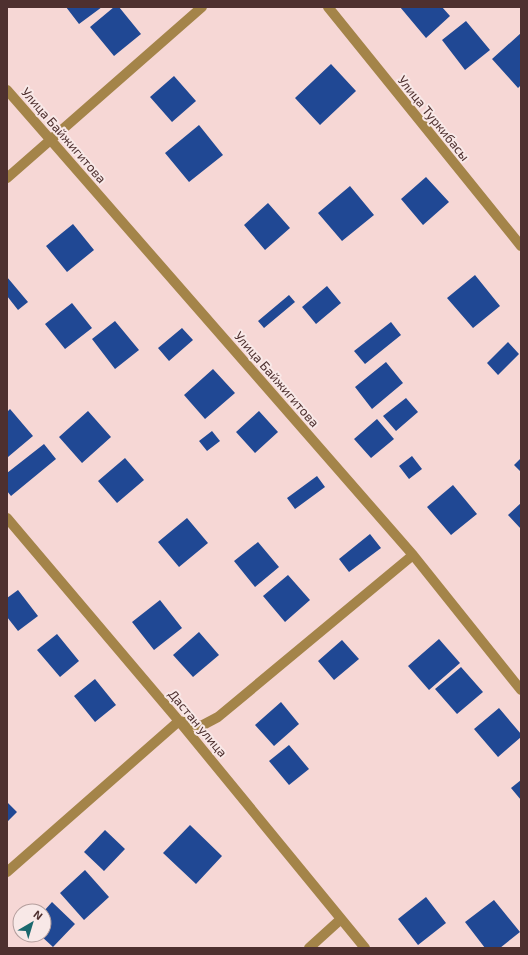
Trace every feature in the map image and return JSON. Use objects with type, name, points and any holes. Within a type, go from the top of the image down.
[{"type":"street","points":[[7,178],[202,7]]},
{"type":"street","name":"Улица Туркибасы","points":[[328,7],[521,246]]},
{"type":"street","name":"Улица Байжигитова","points":[[7,90],[413,555],[521,690]]},
{"type":"street","name":"Дастан улица","points":[[7,518],[179,721],[365,948]]},
{"type":"street","points":[[7,872],[179,721],[201,726],[218,717],[413,555]]},
{"type":"street","points":[[308,948],[341,919]]},
{"type":"building","points":[[66,7],[102,7],[79,24]]},
{"type":"building","points":[[114,7],[119,7],[141,34],[114,56],[90,27]]},
{"type":"building","points":[[400,7],[442,7],[450,16],[426,38]]},
{"type":"building","points":[[466,21],[490,50],[465,70],[442,40]]},
{"type":"building","points":[[521,33],[521,85],[518,88],[492,59]]},
{"type":"building","points":[[331,64],[356,91],[320,125],[295,98]]},
{"type":"building","points":[[174,76],[196,101],[172,122],[150,97]]},
{"type":"building","points":[[199,125],[223,155],[189,182],[165,153]]},
{"type":"building","points":[[426,177],[449,202],[423,225],[401,199]]},
{"type":"building","points":[[350,186],[374,215],[342,241],[318,213]]},
{"type":"building","points":[[268,203],[290,228],[265,250],[244,225]]},
{"type":"building","points":[[73,224],[94,250],[67,272],[46,246]]},
{"type":"building","points":[[475,275],[500,306],[473,328],[447,298]]},
{"type":"building","points":[[7,277],[28,302],[18,310],[7,296]]},
{"type":"building","points":[[327,286],[341,303],[316,324],[302,307]]},
{"type":"building","points":[[289,295],[295,302],[264,328],[258,321]]},
{"type":"building","points":[[72,303],[92,328],[65,349],[45,324]]},
{"type":"building","points":[[115,321],[139,350],[115,369],[92,339]]},
{"type":"building","points":[[391,322],[401,335],[365,364],[354,351]]},
{"type":"building","points":[[182,328],[193,340],[169,361],[158,348]]},
{"type":"building","points":[[508,342],[519,354],[498,375],[487,363]]},
{"type":"building","points":[[386,362],[403,383],[372,409],[355,387]]},
{"type":"building","points":[[213,369],[235,393],[205,419],[184,395]]},
{"type":"building","points":[[406,398],[418,412],[396,431],[383,416]]},
{"type":"building","points":[[10,409],[33,436],[8,457],[7,412]]},
{"type":"building","points":[[88,411],[111,437],[82,463],[59,437]]},
{"type":"building","points":[[259,411],[278,432],[255,453],[236,432]]},
{"type":"building","points":[[377,419],[394,439],[371,458],[354,439]]},
{"type":"building","points":[[212,431],[220,441],[207,451],[199,441]]},
{"type":"building","points":[[44,444],[56,459],[11,496],[7,491],[7,473]]},
{"type":"building","points":[[412,456],[422,469],[409,479],[399,466]]},
{"type":"building","points":[[125,458],[144,480],[117,503],[98,481]]},
{"type":"building","points":[[521,458],[521,472],[514,465]]},
{"type":"building","points":[[317,476],[325,487],[295,509],[287,498]]},
{"type":"building","points":[[453,485],[477,514],[451,535],[427,507]]},
{"type":"building","points":[[521,503],[521,529],[508,515]]},
{"type":"building","points":[[187,518],[208,543],[179,567],[158,542]]},
{"type":"building","points":[[370,534],[381,548],[349,572],[339,559]]},
{"type":"building","points":[[258,542],[279,567],[255,587],[234,561]]},
{"type":"building","points":[[288,575],[310,600],[285,622],[263,596]]},
{"type":"building","points":[[18,590],[38,616],[18,631],[7,617],[7,598]]},
{"type":"building","points":[[160,600],[182,628],[154,650],[132,622]]},
{"type":"building","points":[[199,632],[219,655],[193,677],[173,655]]},
{"type":"building","points":[[57,634],[79,661],[60,677],[37,650]]},
{"type":"building","points":[[439,639],[460,663],[429,690],[408,666]]},
{"type":"building","points":[[342,640],[359,659],[334,680],[318,661]]},
{"type":"building","points":[[461,667],[483,692],[457,714],[435,689]]},
{"type":"building","points":[[95,679],[116,705],[95,722],[74,696]]},
{"type":"building","points":[[281,702],[299,724],[274,746],[255,725]]},
{"type":"building","points":[[499,708],[521,734],[521,737],[498,757],[474,729]]},
{"type":"building","points":[[289,745],[309,769],[289,785],[269,761]]},
{"type":"building","points":[[521,780],[521,800],[511,788]]},
{"type":"building","points":[[7,802],[17,812],[7,822]]},
{"type":"building","points":[[190,825],[222,856],[196,884],[163,853]]},
{"type":"building","points":[[105,830],[125,849],[104,871],[84,852]]},
{"type":"building","points":[[85,870],[109,897],[84,920],[60,893]]},
{"type":"building","points":[[426,897],[446,923],[418,945],[398,919]]},
{"type":"building","points":[[494,900],[520,932],[500,948],[485,948],[465,922]]},
{"type":"building","points":[[52,902],[75,924],[53,947],[49,943],[52,943]]}]
